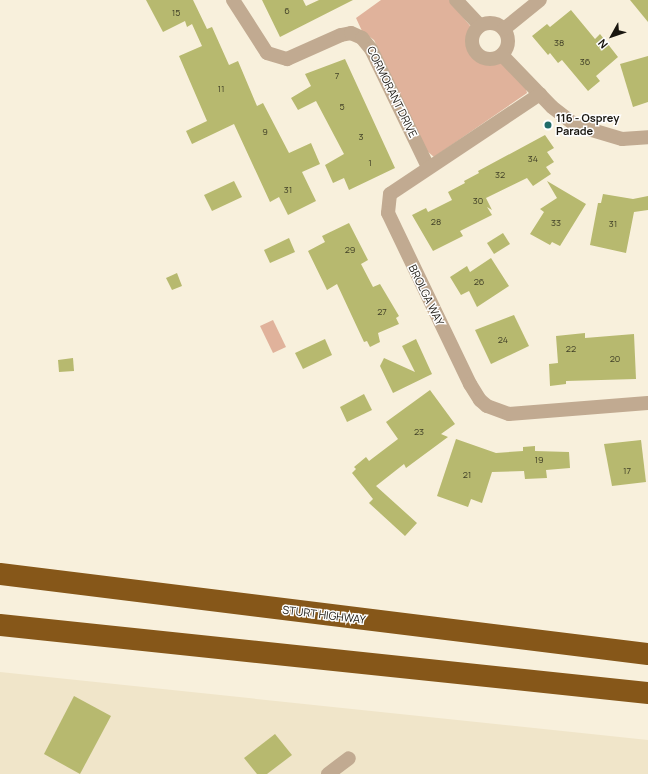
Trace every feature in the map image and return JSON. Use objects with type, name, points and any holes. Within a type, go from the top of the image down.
[{"type":"highway","name":"STURT HIGHWAY","points":[[0,574],[648,654]]},
{"type":"highway","points":[[0,626],[648,693]]},
{"type":"street","name":"CORMORANT DRIVE","points":[[233,0],[266,53],[287,59],[341,35],[351,33],[362,38],[371,49],[428,167]]},
{"type":"street","points":[[456,0],[480,26]]},
{"type":"street","points":[[504,29],[540,0]]},
{"type":"street","points":[[492,23],[504,29],[508,45],[502,55],[488,59],[476,52],[473,38],[480,26],[492,23]]},
{"type":"street","points":[[502,55],[552,107],[580,127],[622,139],[648,137]]},
{"type":"street","name":"BROLGA WAY","points":[[540,94],[428,167],[390,194],[388,213],[480,400],[502,414],[648,403]]},
{"type":"street","points":[[328,774],[349,758]]},
{"type":"shaded area","points":[[381,0],[449,0],[471,27],[468,43],[472,55],[482,62],[499,61],[525,85],[527,93],[434,157],[427,151],[374,40],[362,31],[356,18]]},
{"type":"shaded area","points":[[273,320],[286,347],[273,353],[260,326]]},
{"type":"shaded area","points":[[0,672],[648,740],[648,774],[0,774]]},
{"type":"building","points":[[146,0],[193,0],[207,29],[212,27],[229,65],[238,61],[257,106],[263,103],[289,153],[311,143],[320,164],[302,172],[316,201],[288,215],[279,197],[270,202],[234,124],[192,144],[186,131],[207,121],[179,56],[202,46],[192,24],[187,27],[185,21],[163,32]]},
{"type":"building","points":[[262,0],[303,0],[306,6],[319,0],[353,0],[280,37]]},
{"type":"building","points":[[630,0],[648,0],[648,22]]},
{"type":"building","points":[[571,10],[595,39],[600,34],[618,57],[596,76],[600,81],[588,91],[562,60],[558,63],[550,53],[548,55],[532,36],[547,24],[550,27]]},
{"type":"building","points":[[648,56],[648,102],[633,107],[620,64]]},
{"type":"building","points":[[345,59],[395,168],[349,190],[344,178],[333,183],[325,165],[344,154],[316,101],[298,110],[291,98],[311,86],[305,74]]},
{"type":"building","points":[[545,135],[554,148],[547,152],[554,162],[546,167],[551,174],[533,186],[527,178],[486,198],[492,210],[487,207],[492,215],[460,231],[463,236],[433,251],[412,215],[426,208],[428,212],[452,200],[448,192],[465,183],[464,181],[479,173],[478,171]]},
{"type":"building","points":[[234,181],[242,197],[212,211],[204,195]]},
{"type":"building","points":[[547,181],[586,204],[560,246],[552,242],[550,245],[530,234],[544,212],[540,209],[557,198]]},
{"type":"building","points":[[603,194],[633,199],[648,196],[648,210],[634,212],[626,253],[590,245],[598,203],[601,203]]},
{"type":"building","points":[[349,223],[368,260],[361,264],[373,287],[380,284],[399,316],[396,318],[399,324],[378,333],[380,342],[370,347],[367,341],[364,342],[337,284],[327,290],[308,251],[325,242],[322,236]]},
{"type":"building","points":[[503,233],[510,244],[494,254],[487,243]]},
{"type":"building","points":[[289,238],[295,252],[270,263],[264,250]]},
{"type":"building","points":[[491,258],[509,286],[477,307],[469,291],[461,295],[450,277],[467,266],[470,272]]},
{"type":"building","points":[[177,273],[182,286],[172,290],[166,278]]},
{"type":"building","points":[[514,315],[529,346],[491,364],[475,330]]},
{"type":"building","points":[[585,333],[585,338],[634,334],[636,379],[566,381],[566,384],[550,386],[549,364],[558,363],[556,336]]},
{"type":"building","points":[[325,339],[332,355],[303,369],[295,353]]},
{"type":"building","points":[[416,339],[432,374],[393,393],[380,366],[384,358],[415,372],[402,346]]},
{"type":"building","points":[[73,358],[74,371],[59,372],[58,360]]},
{"type":"building","points":[[430,390],[455,424],[441,434],[448,437],[406,468],[404,464],[376,486],[417,523],[405,536],[369,503],[373,499],[352,473],[356,469],[354,467],[366,457],[369,461],[398,439],[386,422]]},
{"type":"building","points":[[364,394],[372,410],[347,422],[340,407]]},
{"type":"building","points":[[456,439],[496,453],[523,451],[523,447],[535,446],[535,451],[569,452],[570,468],[546,470],[547,478],[525,479],[524,471],[492,472],[482,503],[471,499],[468,507],[437,496]]},
{"type":"building","points":[[641,440],[646,482],[612,486],[604,444]]},
{"type":"building","points":[[74,696],[111,716],[80,774],[44,754]]},
{"type":"building","points":[[275,734],[292,755],[267,774],[257,774],[244,758]]},
{"type":"place","name":"116 - Osprey Parade","points":[[548,125]]}]
